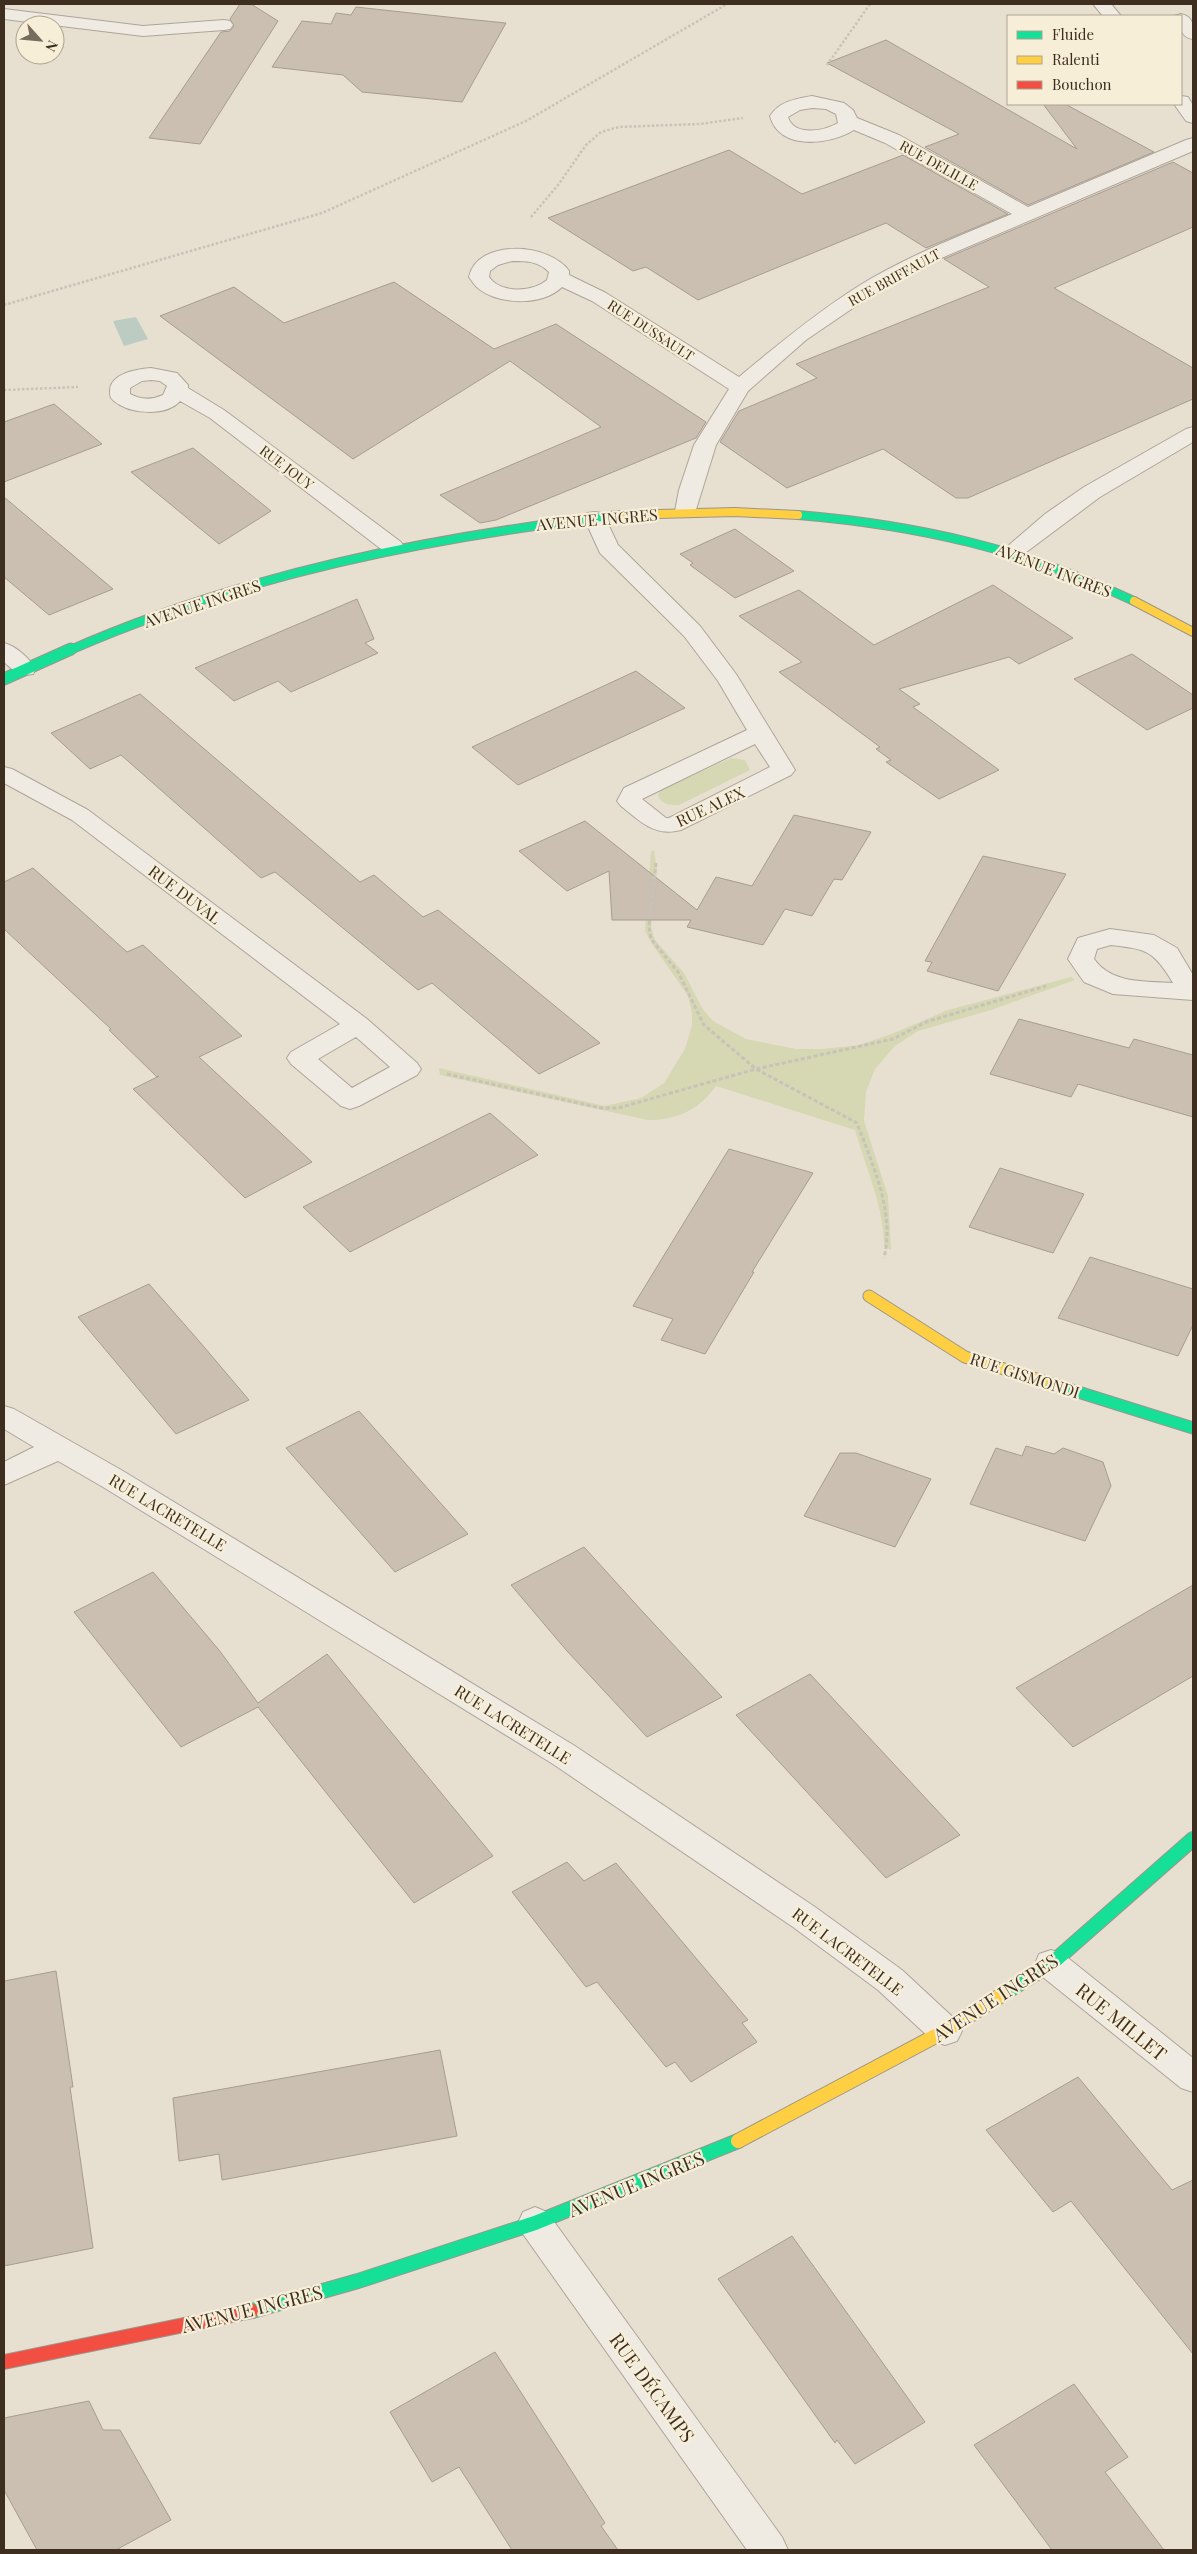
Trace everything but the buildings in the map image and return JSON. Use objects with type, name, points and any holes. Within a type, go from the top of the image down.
[{"type":"street","name":"AVENUE INGRES","points":[[4,679],[25,669],[194,604],[394,546],[539,523],[686,511],[841,518],[902,527],[1013,550],[1156,610],[1193,632]]},
{"type":"street","name":"RUE GISMONDI","points":[[869,1296],[966,1357],[1193,1428]]},
{"type":"street","name":"AVENUE INGRES","points":[[4,2362],[241,2314],[358,2281],[535,2223],[749,2138],[946,2031],[1051,1964],[1193,1839]]},
{"type":"lane","points":[[1102,4],[1111,15]]},
{"type":"lane","points":[[1168,4],[1177,15]]},
{"type":"lane","points":[[4,14],[143,31],[224,25]]},
{"type":"lane","points":[[1182,20],[1193,34]]},
{"type":"lane","name":"RUE DELILLE","points":[[783,111],[790,106],[812,102],[834,106],[843,110],[849,121],[892,139],[1026,214]]},
{"type":"lane","points":[[1182,102],[1193,117]]},
{"type":"lane","points":[[783,111],[779,121],[782,126],[789,131],[810,136],[822,136],[841,131],[849,121]]},
{"type":"lane","name":"RUE BRIFFAULT","points":[[686,511],[690,490],[705,445],[740,386],[798,336],[865,291],[932,255],[1193,144]]},
{"type":"lane","name":"RUE DUSSAULT","points":[[511,255],[525,255],[547,260],[555,265],[559,271],[559,278],[555,284],[546,290],[522,295],[496,292],[480,281],[479,274],[482,268],[489,262],[511,255]]},
{"type":"lane","name":"RUE DUSSAULT","points":[[559,278],[600,297],[740,386]]},
{"type":"lane","name":"RUE JOUY","points":[[118,391],[120,386],[133,377],[161,374],[175,381],[178,385],[178,391],[217,414],[394,546]]},
{"type":"lane","points":[[118,391],[124,400],[141,405],[169,400],[178,391]]},
{"type":"lane","points":[[1013,550],[1092,492],[1193,433]]},
{"type":"lane","name":"RUE ALEX","points":[[595,518],[608,548],[692,631],[728,679],[762,732],[783,770],[673,825],[660,825],[629,801],[632,793],[762,732]]},
{"type":"lane","points":[[4,650],[25,669]]},
{"type":"lane","name":"RUE DUVAL","points":[[4,774],[80,815],[358,1025],[408,1069]]},
{"type":"lane","points":[[1110,936],[1145,941],[1168,954],[1192,992],[1122,988],[1093,976],[1081,959],[1087,944],[1110,936]]},
{"type":"lane","points":[[358,1025],[300,1058],[350,1100],[408,1069]]},
{"type":"lane","name":"RUE LACRETELLE","points":[[4,1416],[113,1479],[564,1755],[804,1918],[890,1980],[946,2031]]},
{"type":"lane","points":[[4,1474],[58,1448]]},
{"type":"lane","name":"RUE MILLET","points":[[1051,1964],[1193,2078]]},
{"type":"lane","name":"RUE DÉCAMPS","points":[[535,2223],[769,2550]]},
{"type":"path","points":[[4,305],[322,213],[526,121],[727,4]]},
{"type":"path","points":[[812,102],[822,72],[870,4]]},
{"type":"path","points":[[525,255],[529,220],[558,186],[586,145],[601,132],[619,127],[725,122],[783,111]]},
{"type":"path","points":[[4,390],[80,387],[118,391]]},
{"type":"path","points":[[660,825],[649,927],[651,939],[678,972],[691,994],[704,1026],[756,1069],[858,1123],[885,1207],[888,1240],[888,1248],[869,1296]]},
{"type":"path","points":[[408,1069],[440,1072],[601,1108],[618,1108],[756,1069],[893,1039],[926,1022],[1073,979],[1093,976]]},
{"type":"green space","points":[[731,758],[745,760],[750,770],[679,805],[666,804],[659,798],[658,794],[662,789]]},
{"type":"green space","points":[[654,850],[657,870],[651,927],[655,940],[684,973],[702,1008],[713,1021],[746,1039],[796,1049],[822,1049],[859,1045],[889,1035],[948,1010],[1071,977],[1075,980],[991,1010],[918,1031],[895,1046],[875,1069],[866,1092],[864,1121],[888,1196],[891,1250],[884,1246],[878,1202],[855,1130],[716,1086],[695,1107],[678,1116],[648,1120],[440,1075],[439,1068],[605,1106],[641,1098],[664,1083],[685,1049],[692,1025],[692,1013],[688,996],[645,931],[651,852]]},
{"type":"shaded area","points":[[136,317],[148,339],[124,346],[113,321]]},
{"type":"traffic: fast","points":[[4,679],[77,647],[152,618],[228,593],[305,571],[461,536],[619,515]]},
{"type":"traffic: fast","points":[[798,515],[885,524],[971,541],[1013,552],[1054,566],[1095,582],[1134,601]]},
{"type":"traffic: fast","points":[[1043,1381],[1193,1428]]},
{"type":"traffic: fast","points":[[1003,1994],[1051,1964],[1193,1839]]},
{"type":"traffic: fast","points":[[252,2311],[358,2281],[535,2223],[738,2141]]},
{"type":"traffic: slow","points":[[619,515],[735,512],[798,515]]},
{"type":"traffic: slow","points":[[1134,601],[1193,632]]},
{"type":"traffic: slow","points":[[869,1296],[965,1357],[1043,1381]]},
{"type":"traffic: slow","points":[[738,2141],[945,2031],[1003,1994]]},
{"type":"traffic: jam","points":[[4,2362],[252,2311]]}]
